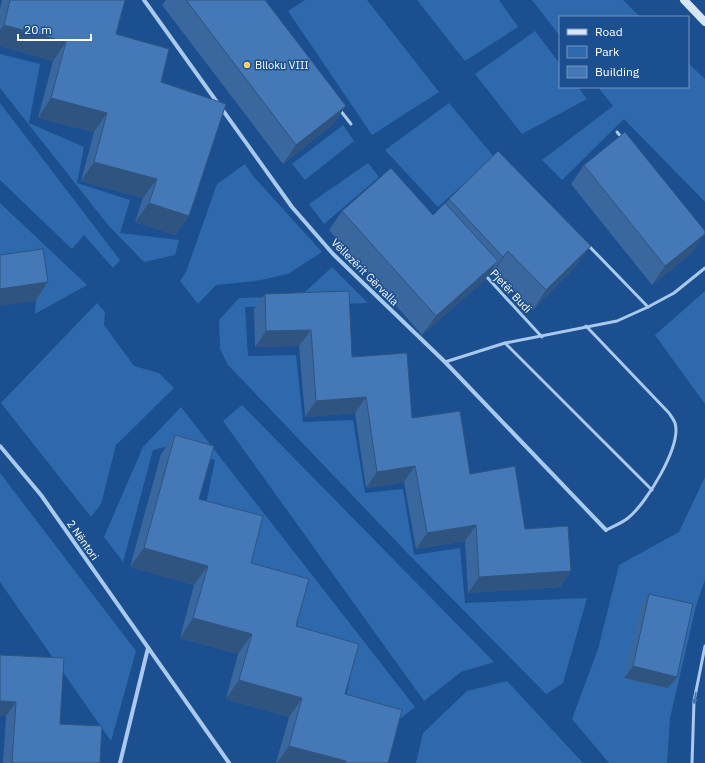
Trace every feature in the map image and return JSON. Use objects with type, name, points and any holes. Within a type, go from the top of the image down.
[{"type":"main road","points":[[684,0],[705,22]]},
{"type":"street","name":"Vëllezërit Gërvalla","points":[[144,0],[292,207],[333,254],[445,362],[606,530]]},
{"type":"street","name":"2 Nëntori","points":[[0,446],[41,495],[229,763]]},
{"type":"street","points":[[120,763],[148,648]]},
{"type":"lane","points":[[337,106],[351,124]]},
{"type":"lane","points":[[617,132],[627,143]]},
{"type":"lane","points":[[583,241],[648,307]]},
{"type":"lane","points":[[445,362],[505,343],[542,337],[586,326],[617,321],[674,293],[705,268]]},
{"type":"lane","name":"Pjetër Budi","points":[[483,273],[542,337]]},
{"type":"lane","points":[[586,326],[669,413],[676,424],[675,436],[670,454],[644,503],[628,518],[606,530]]},
{"type":"lane","points":[[505,343],[652,490]]},
{"type":"lane","points":[[692,763],[694,701],[705,646]]},
{"type":"green space","points":[[305,0],[367,0],[439,92],[372,135],[288,11]]},
{"type":"green space","points":[[417,0],[499,0],[518,27],[465,61]]},
{"type":"green space","points":[[532,0],[623,0],[639,16],[559,16],[559,35]]},
{"type":"green space","points":[[535,31],[559,63],[559,88],[579,88],[587,99],[522,134],[475,74]]},
{"type":"green space","points":[[0,54],[40,64],[29,123],[84,147],[77,183],[130,200],[120,233],[179,240],[175,255],[144,262],[108,225],[0,88]]},
{"type":"green space","points":[[689,64],[705,79],[705,202],[624,119],[562,180],[542,160],[613,106],[599,88],[689,88]]},
{"type":"green space","points":[[0,103],[120,260],[113,268],[84,235],[72,249],[0,180]]},
{"type":"green space","points":[[449,103],[494,157],[438,207],[385,150]]},
{"type":"green space","points":[[343,125],[354,141],[305,180],[292,164]]},
{"type":"green space","points":[[368,163],[379,177],[324,224],[309,204]]},
{"type":"green space","points":[[245,164],[253,176],[322,252],[288,274],[256,281],[216,285],[198,304],[180,281],[186,272],[217,184]]},
{"type":"green space","points":[[0,203],[87,285],[35,314],[40,257],[0,257]]},
{"type":"green space","points":[[332,267],[368,303],[245,307],[248,356],[296,355],[303,422],[353,420],[365,493],[403,489],[414,555],[460,548],[465,603],[587,598],[563,683],[546,694],[416,562],[228,365],[220,349],[219,320],[239,298],[270,297],[305,292]]},
{"type":"green space","points":[[705,291],[705,404],[655,335]]},
{"type":"green space","points":[[97,303],[105,312],[104,325],[134,366],[159,373],[174,388],[116,445],[101,504],[91,517],[1,403]]},
{"type":"green space","points":[[242,405],[494,662],[461,672],[424,701],[223,421]]},
{"type":"green space","points":[[181,407],[415,707],[396,722],[343,711],[354,658],[294,643],[303,592],[248,576],[204,514],[215,460],[175,445],[173,448],[165,447],[153,450],[123,562],[104,537],[143,447]]},
{"type":"green space","points":[[0,473],[136,651],[111,741],[0,582]]},
{"type":"green space","points":[[705,477],[705,580],[696,606],[670,718],[667,763],[609,763],[572,719],[598,649],[619,565],[679,532]]},
{"type":"green space","points":[[507,681],[583,763],[416,763],[423,733],[467,691]]},
{"type":"building","points":[[10,0],[125,0],[116,34],[169,49],[161,82],[226,104],[189,216],[149,203],[157,179],[94,162],[107,113],[51,98],[66,42],[4,25]]},
{"type":"building","points":[[186,0],[265,0],[346,106],[296,145]]},
{"type":"building","points":[[625,132],[705,231],[705,234],[665,266],[584,165]]},
{"type":"building","points":[[498,151],[591,246],[546,290],[508,251],[503,257],[449,199]]},
{"type":"building","points":[[391,168],[433,215],[445,203],[498,261],[436,316],[342,211]]},
{"type":"building","points":[[43,249],[48,282],[0,289],[0,255]]},
{"type":"building","points":[[349,291],[352,357],[407,353],[412,418],[460,411],[470,474],[515,466],[525,529],[568,526],[571,571],[479,577],[476,525],[427,533],[415,466],[377,472],[366,397],[316,401],[311,330],[266,331],[265,294]]},
{"type":"building","points":[[175,435],[214,446],[199,499],[263,516],[251,563],[309,579],[296,626],[359,644],[345,694],[402,710],[388,763],[346,763],[346,761],[289,746],[302,698],[239,680],[252,634],[193,618],[208,566],[144,548]]},
{"type":"building","points":[[649,594],[693,604],[677,677],[633,666]]},
{"type":"building","points":[[0,655],[64,658],[60,724],[102,726],[100,763],[12,763],[16,702],[0,701]]},
{"type":"place","name":"Blloku VIII","points":[[247,65]]}]
